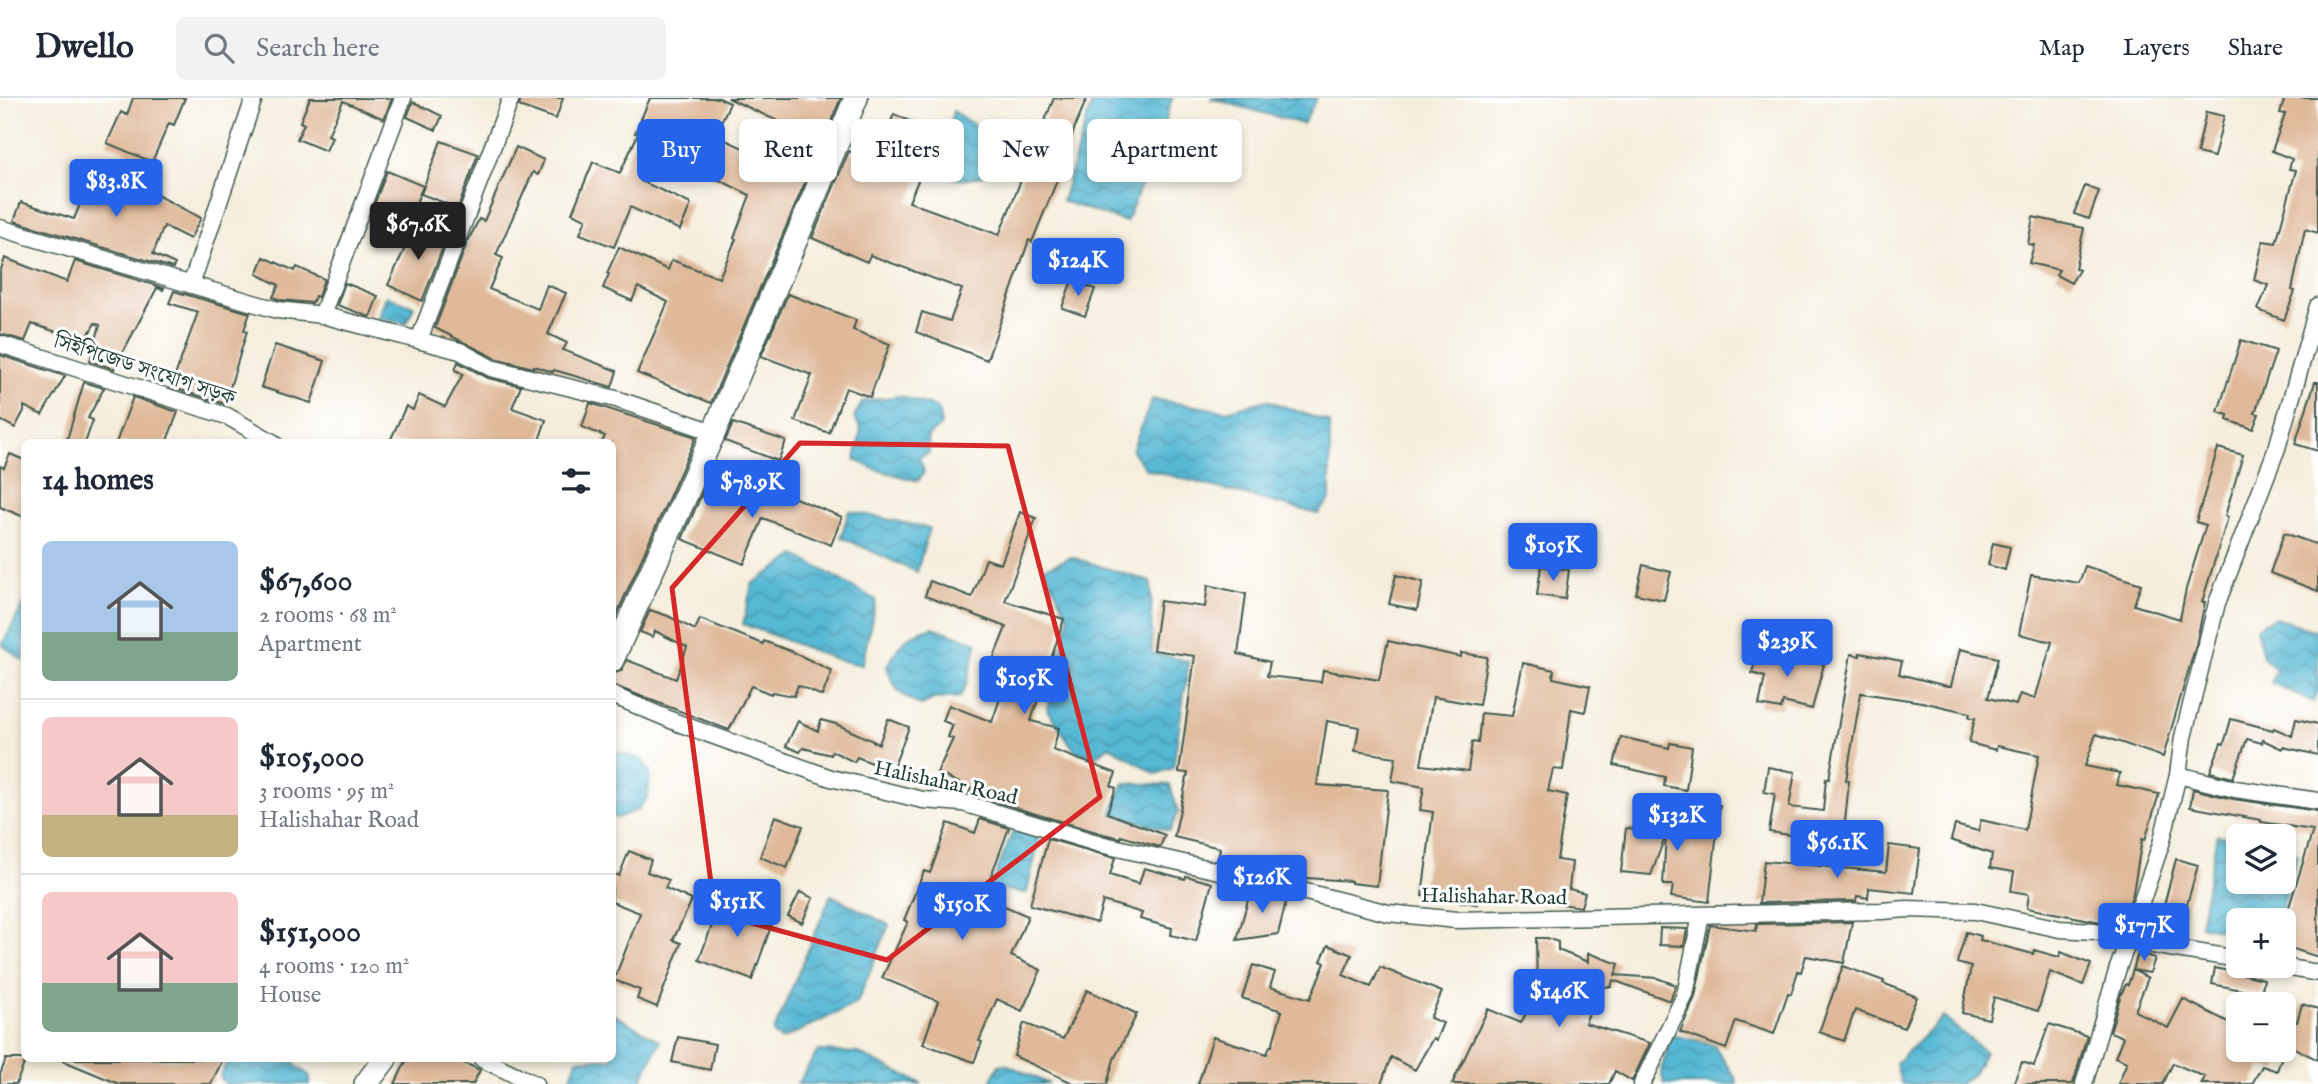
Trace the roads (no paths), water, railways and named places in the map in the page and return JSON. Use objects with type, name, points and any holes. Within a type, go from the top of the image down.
[{"type":"street","points":[[191,285],[254,98]]},
{"type":"street","points":[[322,315],[403,98]]},
{"type":"street","points":[[419,340],[511,98]]},
{"type":"street","points":[[616,640],[620,621],[714,432],[856,98]]},
{"type":"street","points":[[0,228],[278,310],[322,315],[460,351],[491,368],[616,399],[714,432]]},
{"type":"street","points":[[2084,1084],[2118,968],[2161,844],[2178,775],[2183,737],[2217,603],[2277,448],[2318,306]]},
{"type":"street","name":"সিইপিজেড সংযোগ সড়ক","points":[[0,344],[227,416],[267,439]]},
{"type":"street","name":"Halishahar Road","points":[[616,697],[678,723],[831,778],[923,800],[963,803],[1100,844],[1388,913],[1457,920],[1907,909],[1975,911],[2060,929],[2095,931],[2128,941],[2226,957]]},
{"type":"street","points":[[2178,775],[2235,789],[2318,801]]},
{"type":"street","points":[[1642,1084],[1685,995],[1701,915]]},
{"type":"street","points":[[2296,969],[2318,973]]},
{"type":"street","points":[[366,1084],[383,1062]]},
{"type":"street","points":[[488,1062],[535,1084]]},
{"type":"water","points":[[1093,98],[1172,98],[1166,119],[1087,119],[1087,182],[1142,182],[1126,222],[1062,201],[1068,182],[1073,182],[1073,164]]},
{"type":"water","points":[[1210,98],[1317,98],[1303,124]]},
{"type":"water","points":[[953,111],[978,127],[978,177],[964,180],[964,119],[951,119]]},
{"type":"water","points":[[386,296],[414,306],[406,324],[378,318]]},
{"type":"water","points":[[900,396],[938,408],[941,425],[928,436],[929,453],[919,457],[924,472],[918,481],[875,469],[855,460],[861,429],[854,417],[863,401]]},
{"type":"water","points":[[1152,399],[1226,411],[1267,400],[1330,423],[1330,500],[1318,514],[1146,469],[1132,451]]},
{"type":"water","points":[[849,511],[929,528],[917,572],[841,537]]},
{"type":"water","points":[[796,555],[876,600],[862,665],[838,660],[743,624],[752,584]]},
{"type":"water","points":[[1071,557],[1151,582],[1152,653],[1189,661],[1173,768],[1156,774],[1109,746],[1096,757],[1075,751],[1047,709],[1069,618],[1044,568]]},
{"type":"water","points":[[21,609],[21,659],[2,645]]},
{"type":"water","points":[[2275,617],[2318,632],[2318,691],[2314,702],[2271,683],[2276,670],[2263,657],[2256,628]]},
{"type":"water","points":[[933,627],[977,643],[967,683],[960,697],[933,699],[922,706],[899,691],[887,666],[905,640]]},
{"type":"water","points":[[616,752],[641,759],[650,771],[648,796],[638,810],[616,818]]},
{"type":"water","points":[[1124,783],[1170,785],[1178,812],[1170,831],[1111,813]]},
{"type":"water","points":[[1015,826],[1036,836],[1039,841],[1025,893],[991,886]]},
{"type":"water","points":[[2217,835],[2226,837],[2226,894],[2286,894],[2282,908],[2226,908],[2226,931],[2200,925]]},
{"type":"water","points":[[831,895],[889,925],[857,1003],[781,1040],[773,1033]]},
{"type":"water","points":[[616,1016],[660,1041],[640,1084],[577,1084],[570,1081],[576,1062],[616,1062]]},
{"type":"water","points":[[1943,1017],[1985,1052],[1974,1073],[1959,1084],[1901,1084],[1896,1063]]},
{"type":"water","points":[[1672,1035],[1713,1044],[1737,1084],[1664,1084],[1661,1070]]},
{"type":"water","points":[[818,1051],[858,1053],[922,1084],[797,1084]]},
{"type":"water","points":[[227,1062],[294,1062],[310,1076],[309,1084],[226,1084],[220,1078]]},
{"type":"water","points":[[1006,1064],[1049,1084],[989,1084],[999,1065]]}]
